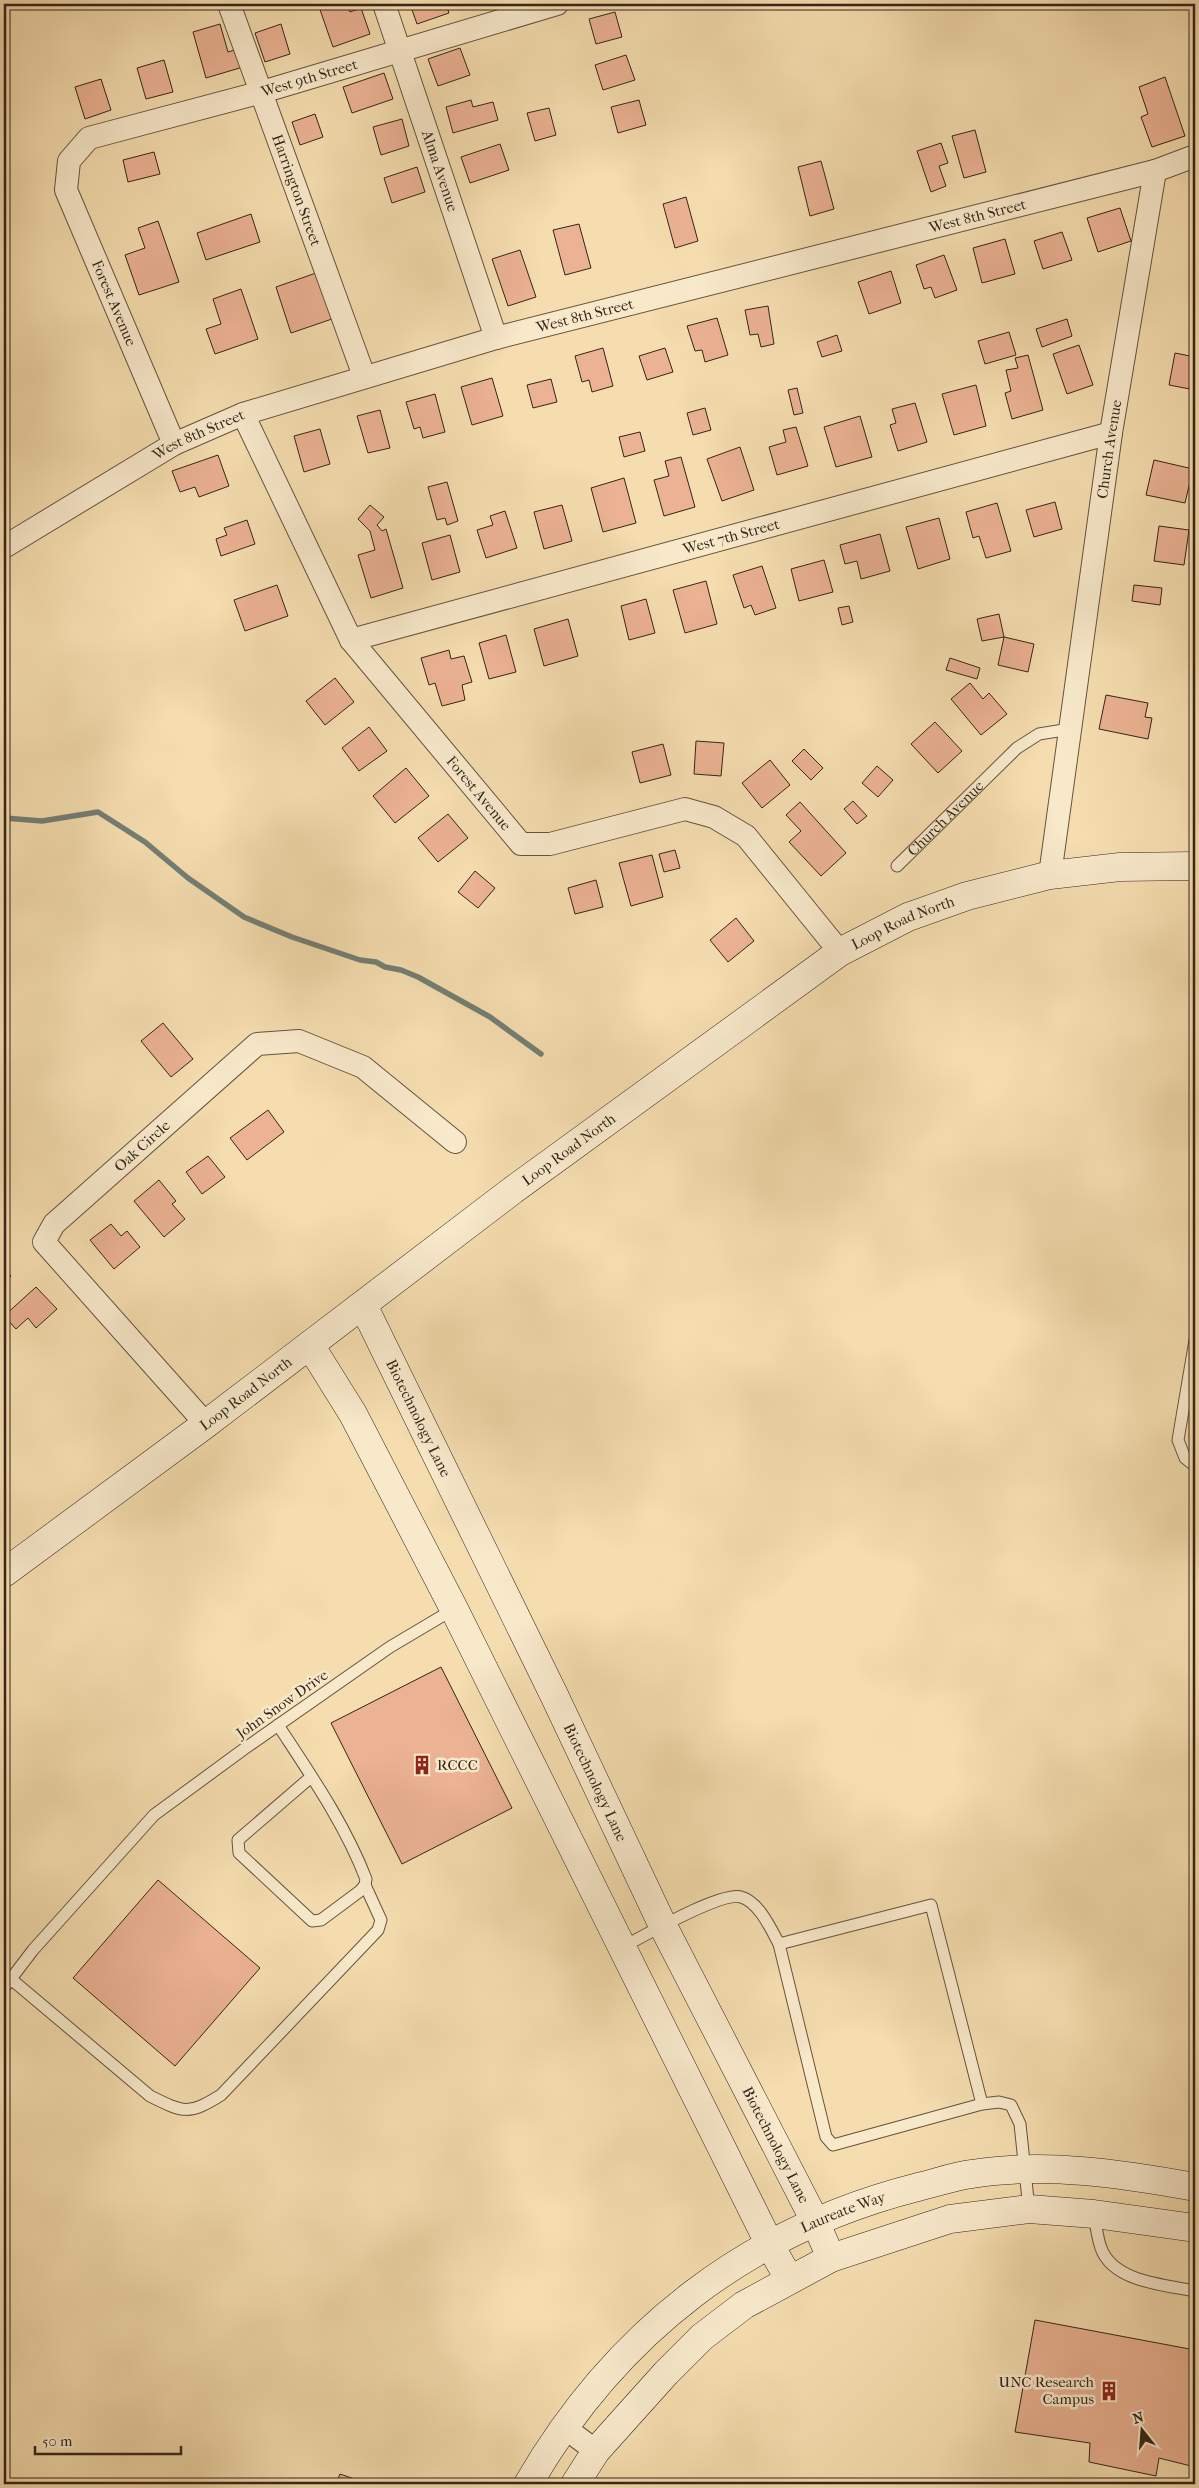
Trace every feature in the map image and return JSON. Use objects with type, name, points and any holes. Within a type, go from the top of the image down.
[{"type":"street","name":"Harrington Street","points":[[230,4],[364,376]]},
{"type":"street","name":"Alma Avenue","points":[[384,4],[496,338]]},
{"type":"street","name":"West 9th Street","points":[[69,161],[89,138],[262,92],[557,4]]},
{"type":"street","name":"West 8th Street","points":[[4,547],[174,444],[243,414],[364,376],[496,338],[1155,171],[1195,156]]},
{"type":"street","name":"Forest Avenue","points":[[69,161],[66,190],[174,444]]},
{"type":"street","name":"Church Avenue","points":[[1050,875],[1111,433],[1155,171]]},
{"type":"street","name":"Forest Avenue","points":[[243,414],[351,640],[522,844],[550,844],[685,809],[714,817],[746,836],[840,952]]},
{"type":"street","name":"West 7th Street","points":[[351,640],[1111,433]]},
{"type":"street","name":"Loop Road North","points":[[4,1573],[310,1346],[513,1190],[840,952],[908,918],[967,896],[1050,875],[1120,867],[1195,866]]},
{"type":"street","name":"Oak Circle","points":[[206,1424],[44,1242],[54,1224],[257,1044],[299,1041],[363,1067],[455,1142]]},
{"type":"street","name":"Biotechnology Lane","points":[[362,1305],[550,1688],[663,1926],[814,2221],[831,2258]]},
{"type":"street","points":[[310,1346],[353,1414],[454,1609],[621,1948],[769,2243],[789,2279]]},
{"type":"street","name":"Laureate Way","points":[[528,2484],[565,2428],[603,2379],[644,2334],[704,2284],[769,2243],[814,2221],[879,2197],[972,2174],[1025,2170],[1065,2171],[1148,2179],[1195,2187]]},
{"type":"street","points":[[575,2484],[596,2451],[666,2373],[702,2337],[744,2305],[831,2258],[950,2219],[1029,2209],[1094,2214],[1195,2228]]},
{"type":"street","points":[[565,2428],[596,2451]]},
{"type":"lane","name":"Church Avenue","points":[[897,866],[1017,748],[1039,734],[1070,729]]},
{"type":"lane","points":[[1195,1340],[1178,1440],[1185,1458],[1195,1466]]},
{"type":"lane","name":"John Snow Drive","points":[[7,1984],[33,1950],[154,1815],[390,1647],[454,1609]]},
{"type":"lane","points":[[7,1984],[150,2096],[176,2109],[198,2109],[221,2095],[378,1930],[381,1920],[365,1885],[366,1879],[352,1847],[278,1725]]},
{"type":"lane","points":[[311,1777],[238,1840],[239,1853],[312,1921],[321,1920],[365,1885]]},
{"type":"lane","points":[[621,1948],[705,1905],[726,1897],[740,1896],[752,1905],[768,1922],[779,1944],[826,2137],[832,2145],[982,2104],[1000,2102],[1011,2105],[1020,2124],[1029,2209]]},
{"type":"lane","points":[[779,1944],[932,1905],[982,2104]]},
{"type":"lane","points":[[1094,2214],[1101,2249],[1125,2274],[1195,2291]]},
{"type":"building","points":[[318,4],[347,4],[350,12],[361,8],[370,34],[333,47]]},
{"type":"building","points":[[410,4],[446,4],[449,13],[417,24]]},
{"type":"building","points":[[615,12],[622,37],[596,44],[589,19]]},
{"type":"building","points":[[220,24],[228,52],[238,49],[243,67],[206,78],[193,32]]},
{"type":"building","points":[[281,24],[290,54],[265,62],[255,33]]},
{"type":"building","points":[[460,48],[470,75],[438,86],[428,59]]},
{"type":"building","points":[[626,55],[635,80],[603,90],[595,65]]},
{"type":"building","points":[[164,60],[173,92],[146,99],[137,68]]},
{"type":"building","points":[[384,73],[393,99],[352,113],[343,87]]},
{"type":"building","points":[[1165,77],[1185,136],[1152,147],[1141,117],[1148,114],[1139,87]]},
{"type":"building","points":[[101,79],[111,110],[85,119],[75,87]]},
{"type":"building","points":[[471,100],[473,107],[493,102],[498,120],[453,133],[446,107]]},
{"type":"building","points":[[639,100],[646,125],[618,133],[611,107]]},
{"type":"building","points":[[549,108],[556,135],[535,141],[527,113]]},
{"type":"building","points":[[315,114],[323,137],[300,145],[292,122]]},
{"type":"building","points":[[402,119],[409,146],[381,155],[373,127]]},
{"type":"building","points":[[975,130],[986,172],[964,178],[952,136]]},
{"type":"building","points":[[941,143],[948,163],[939,166],[946,186],[931,192],[917,151]]},
{"type":"building","points":[[500,144],[509,170],[470,183],[461,157]]},
{"type":"building","points":[[154,152],[160,174],[128,182],[123,160]]},
{"type":"building","points":[[821,161],[834,209],[810,216],[798,167]]},
{"type":"building","points":[[417,167],[425,192],[392,203],[384,178]]},
{"type":"building","points":[[686,197],[698,241],[675,248],[663,204]]},
{"type":"building","points":[[1120,208],[1131,241],[1098,252],[1087,218]]},
{"type":"building","points":[[251,214],[260,242],[206,260],[197,233]]},
{"type":"building","points":[[158,221],[179,282],[139,295],[125,255],[145,248],[138,228]]},
{"type":"building","points":[[579,224],[591,268],[565,275],[553,230]]},
{"type":"building","points":[[1062,232],[1072,260],[1043,269],[1034,241]]},
{"type":"building","points":[[1005,239],[1015,274],[982,283],[973,248]]},
{"type":"building","points":[[520,250],[536,297],[508,306],[492,259]]},
{"type":"building","points":[[944,255],[957,290],[935,298],[931,287],[924,289],[916,265]]},
{"type":"building","points":[[891,271],[901,303],[869,314],[858,282]]},
{"type":"building","points":[[316,273],[332,319],[291,333],[276,287]]},
{"type":"building","points":[[241,289],[258,339],[215,354],[206,329],[221,324],[213,299]]},
{"type":"building","points":[[1195,300],[1195,334],[1193,334],[1191,301]]},
{"type":"building","points":[[768,306],[774,344],[761,347],[758,334],[750,335],[745,310]]},
{"type":"building","points":[[717,318],[728,355],[705,362],[702,350],[695,351],[687,326]]},
{"type":"building","points":[[1067,319],[1072,336],[1042,347],[1036,329]]},
{"type":"building","points":[[1009,332],[1016,355],[985,364],[978,341]]},
{"type":"building","points":[[837,335],[842,351],[822,357],[817,342]]},
{"type":"building","points":[[1079,345],[1093,385],[1067,394],[1053,354]]},
{"type":"building","points":[[603,348],[613,386],[592,392],[589,380],[582,382],[575,356]]},
{"type":"building","points":[[665,348],[673,372],[647,380],[639,356]]},
{"type":"building","points":[[1175,353],[1195,357],[1195,390],[1169,385]]},
{"type":"building","points":[[1028,355],[1043,410],[1012,419],[1005,393],[1011,391],[1006,370],[1018,368],[1015,358]]},
{"type":"building","points":[[492,378],[503,416],[472,425],[461,387]]},
{"type":"building","points":[[551,379],[557,402],[533,408],[527,385]]},
{"type":"building","points":[[976,385],[986,426],[954,435],[942,394]]},
{"type":"building","points":[[797,388],[803,413],[794,415],[788,390]]},
{"type":"building","points":[[435,394],[445,432],[423,438],[420,427],[414,429],[406,402]]},
{"type":"building","points":[[915,403],[927,442],[898,451],[890,425],[896,423],[892,409]]},
{"type":"building","points":[[705,408],[711,430],[693,435],[687,413]]},
{"type":"building","points":[[380,410],[390,448],[368,453],[357,416]]},
{"type":"building","points":[[860,416],[872,457],[836,467],[824,427]]},
{"type":"building","points":[[796,427],[808,466],[777,475],[769,447],[786,442],[783,430]]},
{"type":"building","points":[[320,429],[330,464],[304,472],[294,436]]},
{"type":"building","points":[[640,432],[645,451],[624,457],[619,437]]},
{"type":"building","points":[[740,447],[754,490],[722,501],[707,459]]},
{"type":"building","points":[[218,455],[229,486],[199,497],[195,487],[180,492],[172,471]]},
{"type":"building","points":[[681,457],[695,507],[664,516],[654,480],[669,476],[665,461]]},
{"type":"building","points":[[1154,460],[1193,469],[1185,503],[1146,495]]},
{"type":"building","points":[[624,478],[636,523],[603,532],[591,488]]},
{"type":"building","points":[[447,482],[458,521],[447,525],[445,518],[437,520],[428,487]]},
{"type":"building","points":[[1055,502],[1062,529],[1034,537],[1026,510]]},
{"type":"building","points":[[997,503],[1011,551],[986,558],[979,536],[973,538],[966,512]]},
{"type":"building","points":[[370,505],[384,517],[377,525],[382,531],[386,529],[403,588],[371,598],[358,555],[375,550],[370,531],[358,519]]},
{"type":"building","points":[[562,505],[572,541],[544,549],[534,512]]},
{"type":"building","points":[[505,511],[517,548],[486,558],[477,530],[493,525],[490,516]]},
{"type":"building","points":[[939,518],[950,559],[918,569],[906,527]]},
{"type":"building","points":[[247,520],[255,544],[221,556],[216,539],[227,535],[224,528]]},
{"type":"building","points":[[1159,526],[1189,530],[1184,565],[1154,561]]},
{"type":"building","points":[[880,534],[890,571],[861,579],[857,561],[845,564],[840,545]]},
{"type":"building","points":[[450,535],[460,572],[432,580],[422,543]]},
{"type":"building","points":[[824,560],[833,592],[799,601],[791,569]]},
{"type":"building","points":[[762,566],[776,608],[755,615],[751,605],[744,608],[733,575]]},
{"type":"building","points":[[706,581],[717,624],[685,633],[673,590]]},
{"type":"building","points":[[277,585],[288,616],[245,631],[234,600]]},
{"type":"building","points":[[1134,585],[1162,588],[1160,605],[1132,601]]},
{"type":"building","points":[[646,599],[655,633],[629,640],[621,606]]},
{"type":"building","points":[[849,606],[853,622],[842,625],[838,608]]},
{"type":"building","points":[[999,614],[1004,637],[982,641],[977,619]]},
{"type":"building","points":[[568,619],[578,656],[544,666],[534,629]]},
{"type":"building","points":[[506,635],[516,672],[489,679],[479,643]]},
{"type":"building","points":[[1004,637],[1034,644],[1028,672],[998,665]]},
{"type":"building","points":[[449,650],[451,659],[464,656],[472,682],[462,685],[465,700],[442,706],[435,683],[429,685],[421,658]]},
{"type":"building","points":[[950,658],[980,668],[977,679],[946,670]]},
{"type":"building","points":[[335,678],[354,702],[325,725],[306,701]]},
{"type":"building","points":[[970,683],[983,699],[989,693],[1007,714],[981,735],[951,699]]},
{"type":"building","points":[[1106,695],[1148,703],[1145,717],[1152,718],[1148,739],[1099,729]]},
{"type":"building","points":[[935,722],[962,751],[938,773],[911,744]]},
{"type":"building","points":[[369,727],[387,751],[359,771],[342,748]]},
{"type":"building","points":[[696,741],[724,743],[721,776],[694,774]]},
{"type":"building","points":[[663,744],[671,775],[640,783],[632,752]]},
{"type":"building","points":[[804,749],[823,768],[811,780],[792,761]]},
{"type":"building","points":[[770,760],[790,785],[762,808],[742,783]]},
{"type":"building","points":[[877,766],[893,780],[878,797],[862,783]]},
{"type":"building","points":[[406,768],[429,796],[395,823],[373,796]]},
{"type":"building","points":[[853,801],[867,816],[857,824],[844,809]]},
{"type":"building","points":[[800,802],[846,853],[821,876],[789,842],[801,831],[786,815]]},
{"type":"building","points":[[448,814],[468,838],[438,862],[418,838]]},
{"type":"building","points":[[675,850],[680,868],[664,872],[659,854]]},
{"type":"building","points":[[652,855],[663,897],[631,906],[619,863]]},
{"type":"building","points":[[475,871],[495,888],[478,908],[458,892]]},
{"type":"building","points":[[596,880],[603,907],[575,914],[568,888]]},
{"type":"building","points":[[736,918],[754,941],[728,962],[710,940]]},
{"type":"building","points":[[163,1023],[193,1059],[171,1077],[141,1041]]},
{"type":"building","points":[[268,1110],[284,1132],[247,1160],[230,1138]]},
{"type":"building","points":[[208,1156],[225,1177],[202,1194],[186,1172]]},
{"type":"building","points":[[159,1180],[176,1201],[172,1204],[185,1219],[164,1237],[134,1201]]},
{"type":"building","points":[[111,1224],[121,1236],[127,1231],[140,1247],[114,1269],[90,1240]]},
{"type":"building","points":[[4,1268],[11,1276],[4,1283]]},
{"type":"building","points":[[36,1287],[57,1309],[36,1328],[28,1318],[16,1329],[4,1316]]},
{"type":"building","name":"RCCC","points":[[441,1667],[512,1808],[402,1864],[331,1723]]},
{"type":"building","points":[[158,1880],[260,1968],[175,2066],[73,1978]]},
{"type":"building","name":"UNC Research Campus","points":[[1035,2320],[1195,2350],[1195,2467],[1159,2458],[1156,2476],[1089,2462],[1090,2443],[1015,2432]]},
{"type":"building","points":[[340,2474],[369,2484],[336,2484]]},
{"type":"waterway","points":[[4,10],[17,4]]},
{"type":"waterway","points":[[4,818],[42,821],[98,812],[145,842],[188,878],[244,917],[292,937],[360,960],[376,962],[385,967],[401,970],[418,977],[490,1017],[541,1054]]},
{"type":"place","name":"RCCC","points":[[422,1765]]},
{"type":"place","name":"UNC Research Campus","points":[[1109,2391]]}]
